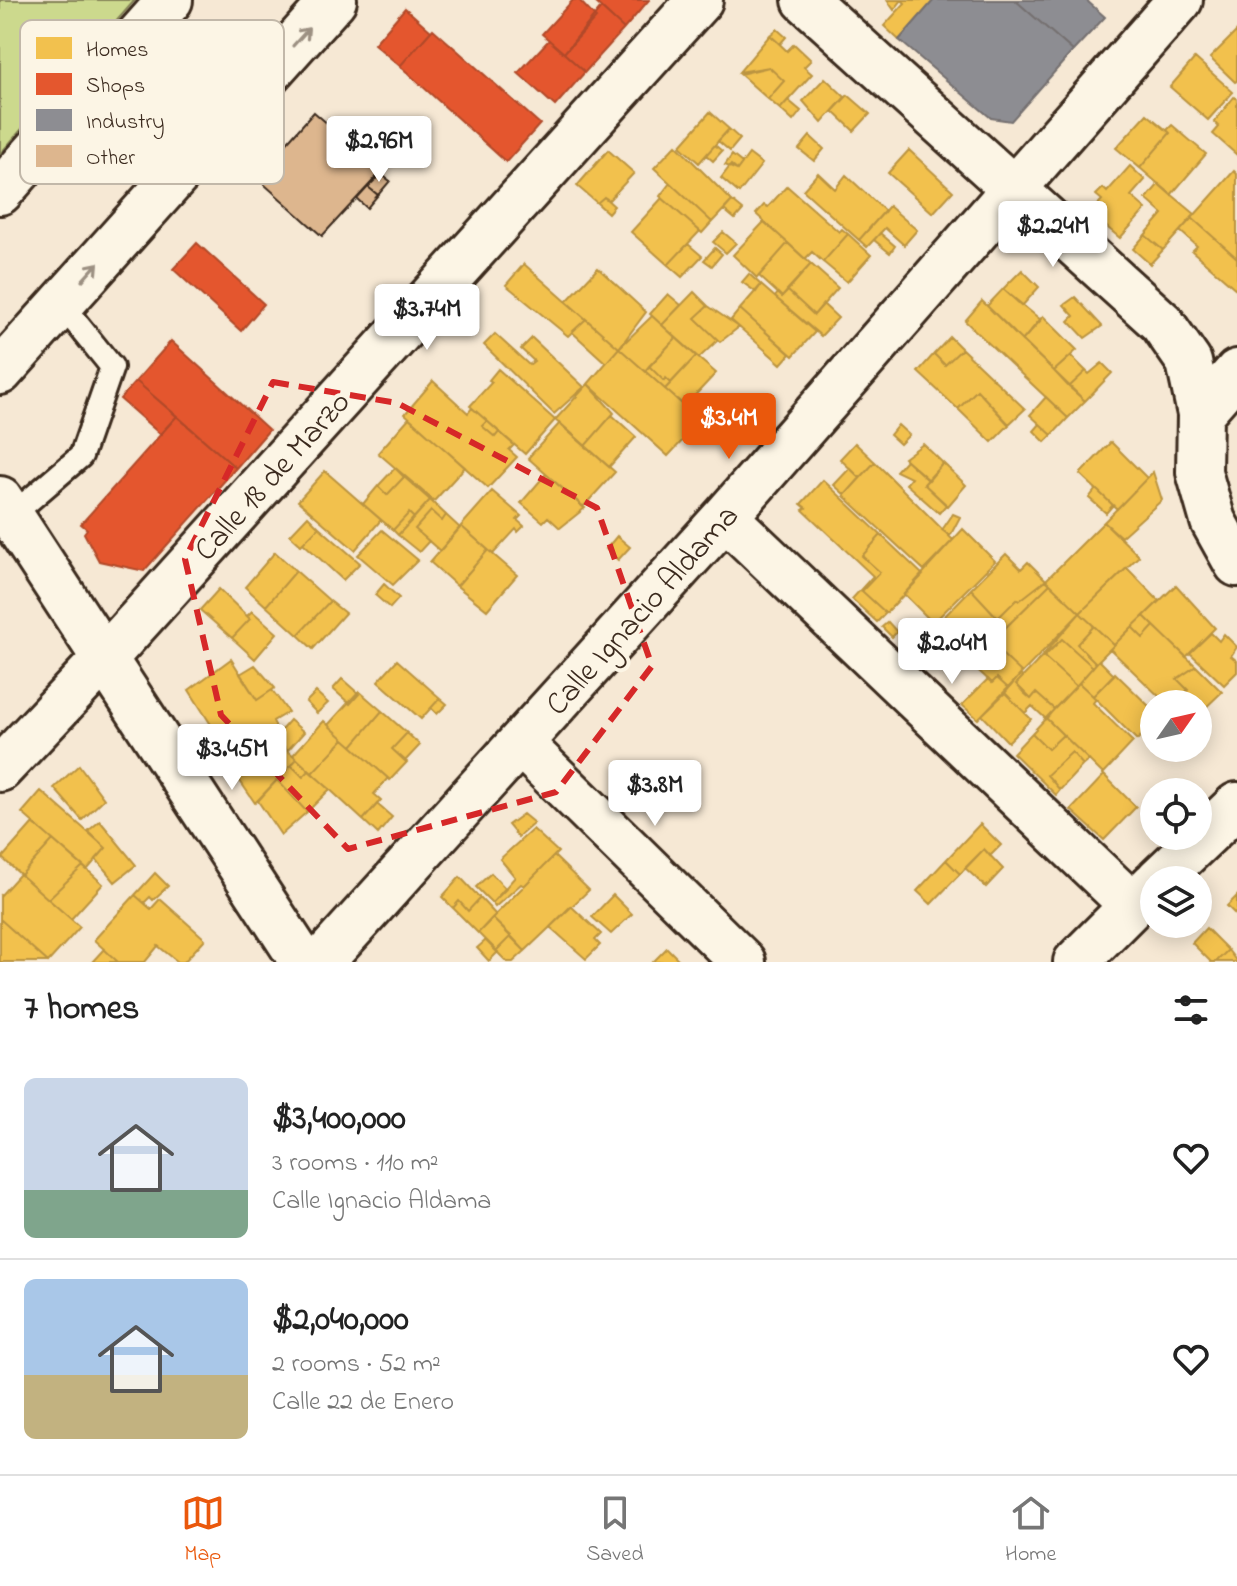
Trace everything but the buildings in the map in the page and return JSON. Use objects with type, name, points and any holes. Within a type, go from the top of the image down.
[{"type":"street","points":[[152,20],[170,0]]},
{"type":"street","points":[[284,56],[334,0]]},
{"type":"street","name":"Calle 18 de Marzo","points":[[0,769],[104,659],[700,0]]},
{"type":"street","points":[[805,0],[1162,323],[1189,362],[1200,414],[1199,472],[1213,521],[1237,564]]},
{"type":"street","name":"Calle Ignacio Aldama","points":[[321,962],[725,517],[1012,187],[1180,0]]},
{"type":"street","points":[[0,192],[20,169]]},
{"type":"street","points":[[0,372],[169,184]]},
{"type":"street","points":[[1200,414],[1237,372]]},
{"type":"street","points":[[5,508],[303,962]]},
{"type":"street","points":[[725,517],[1140,883]]},
{"type":"street","points":[[520,743],[743,962]]},
{"type":"street","points":[[1173,866],[1237,805]]},
{"type":"street","points":[[1076,962],[1140,898]]},
{"type":"lane","points":[[5,508],[81,456],[112,367],[61,304]]},
{"type":"highlighted area","points":[[273,382],[397,403],[597,508],[652,666],[556,792],[348,849],[221,715],[185,559]]},
{"type":"green space","points":[[0,0],[135,0],[117,20],[20,20],[20,131],[0,154]]}]
